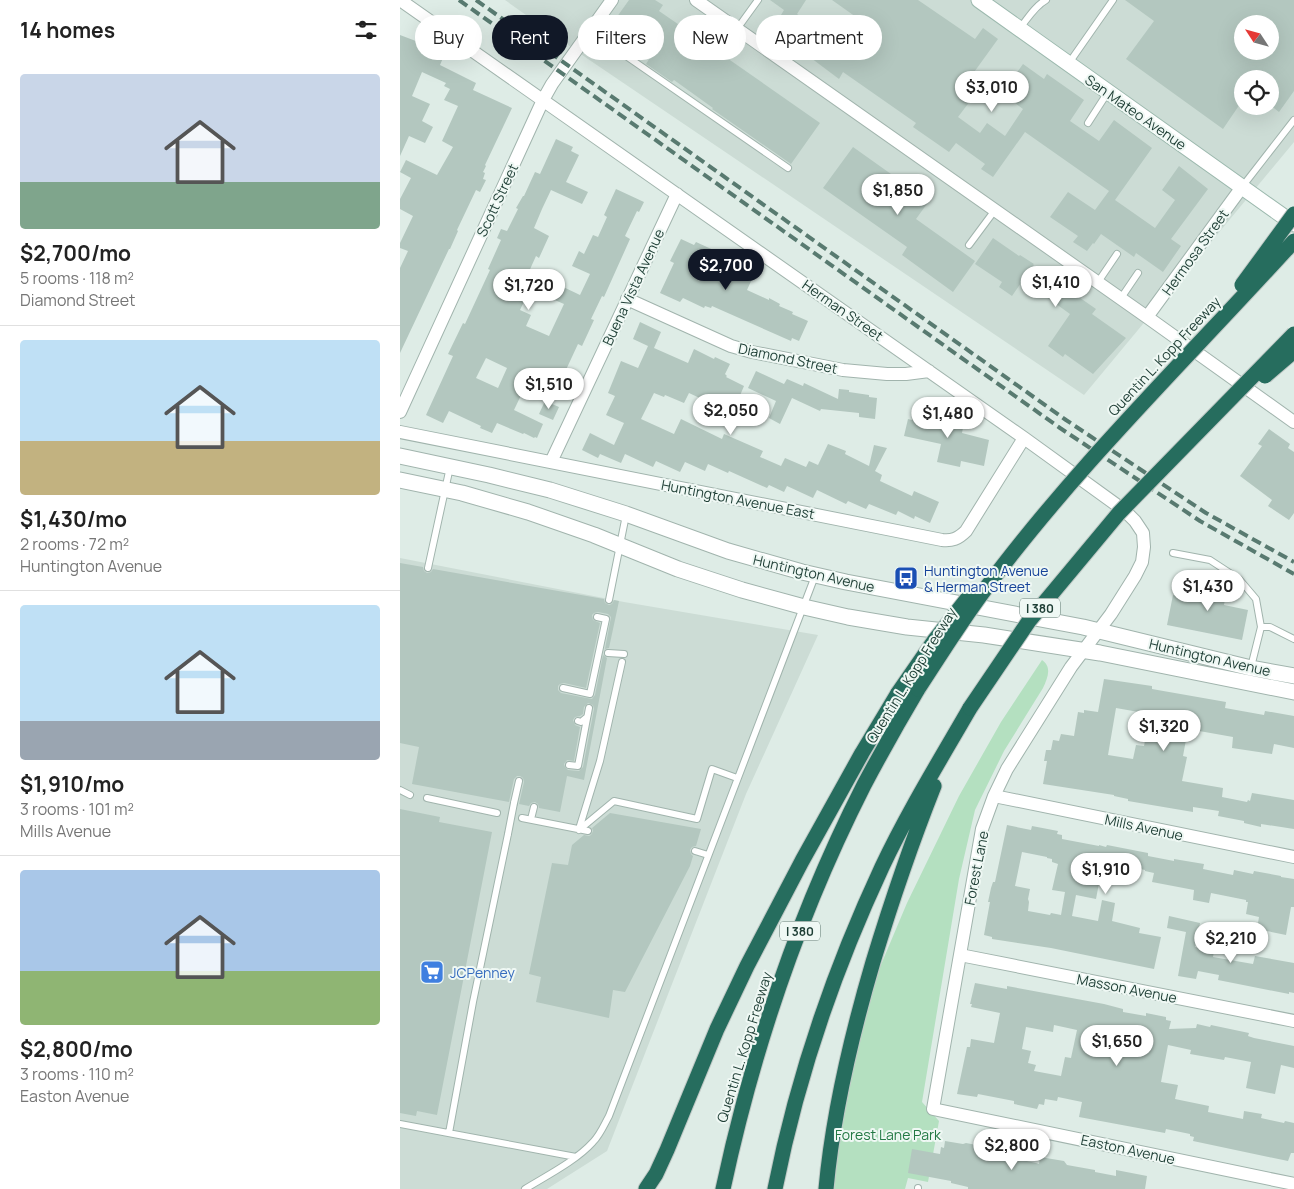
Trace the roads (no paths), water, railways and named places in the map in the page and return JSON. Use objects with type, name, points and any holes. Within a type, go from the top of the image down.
[{"type":"highway","points":[[1131,415],[1243,284],[1294,214]]},
{"type":"highway","name":"Quentin L. Kopp Freeway","points":[[723,1189],[734,1137],[750,1078],[767,1019],[788,960],[837,842],[864,785],[918,690],[982,593],[1015,551],[1131,415],[1294,241]]},
{"type":"highway","name":"I 380","points":[[775,1189],[797,1093],[858,921],[883,865],[906,821],[970,708],[1029,621],[1127,504],[1294,334]]},
{"type":"highway","points":[[1172,458],[1294,351]]},
{"type":"highway","points":[[646,1189],[656,1174],[667,1150],[717,1029],[739,982],[802,861],[898,692],[957,610],[1064,493]]},
{"type":"highway","points":[[826,1189],[833,1129],[841,1084],[853,1034],[886,919],[907,856],[933,788],[970,708]]},
{"type":"street","name":"Herman Street","points":[[400,0],[929,371],[1125,511],[1143,533],[1142,562],[1111,614],[1083,651]]},
{"type":"street","name":"Scott Street","points":[[601,15],[612,0]]},
{"type":"street","points":[[696,0],[717,15]]},
{"type":"street","name":"San Mateo Avenue","points":[[979,0],[1294,224]]},
{"type":"street","points":[[746,35],[1121,298],[1294,422]]},
{"type":"street","name":"Scott Street","points":[[400,412],[543,100],[578,48]]},
{"type":"street","name":"Hermosa Street","points":[[1147,317],[1242,187]]},
{"type":"street","name":"Buena Vista Avenue","points":[[551,462],[677,194]]},
{"type":"street","name":"Diamond Street","points":[[627,299],[731,346],[752,352],[843,370],[887,374],[929,371]]},
{"type":"street","name":"Huntington Avenue East","points":[[400,432],[951,541],[966,531],[1024,438]]},
{"type":"street","name":"Huntington Avenue","points":[[400,456],[520,482],[626,514],[728,551],[816,575],[1098,630],[1250,668],[1294,676]]},
{"type":"street","name":"Huntington Avenue","points":[[400,480],[446,489],[528,512],[692,574],[742,590],[804,606],[907,627],[984,635],[1100,653],[1294,692]]},
{"type":"street","name":"Forest Lane","points":[[933,1109],[982,830],[994,796],[1007,769],[1083,651]]},
{"type":"street","name":"Mills Avenue","points":[[994,796],[1294,857]]},
{"type":"street","name":"Masson Avenue","points":[[960,955],[1294,1021]]},
{"type":"street","name":"Easton Avenue","points":[[933,1109],[1294,1184]]},
{"type":"lane","points":[[746,17],[758,0]]},
{"type":"lane","points":[[1068,64],[1113,0]]},
{"type":"lane","points":[[1019,29],[1042,1]]},
{"type":"lane","points":[[632,60],[788,168]]},
{"type":"lane","points":[[1088,123],[1108,92]]},
{"type":"lane","points":[[1242,187],[1294,120]]},
{"type":"lane","points":[[969,245],[995,210]]},
{"type":"lane","points":[[1098,282],[1117,254]]},
{"type":"lane","points":[[1121,298],[1138,273]]},
{"type":"lane","points":[[428,568],[450,466]]},
{"type":"lane","points":[[610,600],[626,514]]},
{"type":"lane","points":[[1173,553],[1210,560],[1239,579],[1256,600],[1261,627],[1250,668]]},
{"type":"lane","points":[[525,1189],[576,1157],[593,1142],[608,1116],[816,575]]},
{"type":"lane","points":[[564,688],[590,694],[606,619],[598,617]]},
{"type":"lane","points":[[1261,627],[1270,627],[1294,639]]},
{"type":"lane","points":[[608,653],[624,654]]},
{"type":"lane","points":[[579,830],[600,760],[622,662]]},
{"type":"lane","points":[[569,765],[578,766],[589,708]]},
{"type":"lane","points":[[578,721],[582,722],[587,717]]},
{"type":"lane","points":[[579,830],[614,801],[697,820],[712,769],[737,778]]},
{"type":"lane","points":[[448,1133],[519,781]]},
{"type":"lane","points":[[400,790],[410,795]]},
{"type":"lane","points":[[427,798],[497,813]]},
{"type":"lane","points":[[531,819],[534,807]]},
{"type":"lane","points":[[522,818],[588,832]]},
{"type":"lane","points":[[695,851],[708,855]]},
{"type":"lane","points":[[400,1124],[576,1157]]},
{"type":"railway","points":[[459,0],[1060,428],[1200,521],[1294,574]]},
{"type":"railway","points":[[476,0],[1066,420],[1206,513],[1294,562]]},
{"type":"place","name":"Huntington Avenue & Herman Street","points":[[906,578]]},
{"type":"place","name":"JCPenney","points":[[432,972]]},
{"type":"park label","name":"Forest Lane Park","points":[[888,1134]]}]
